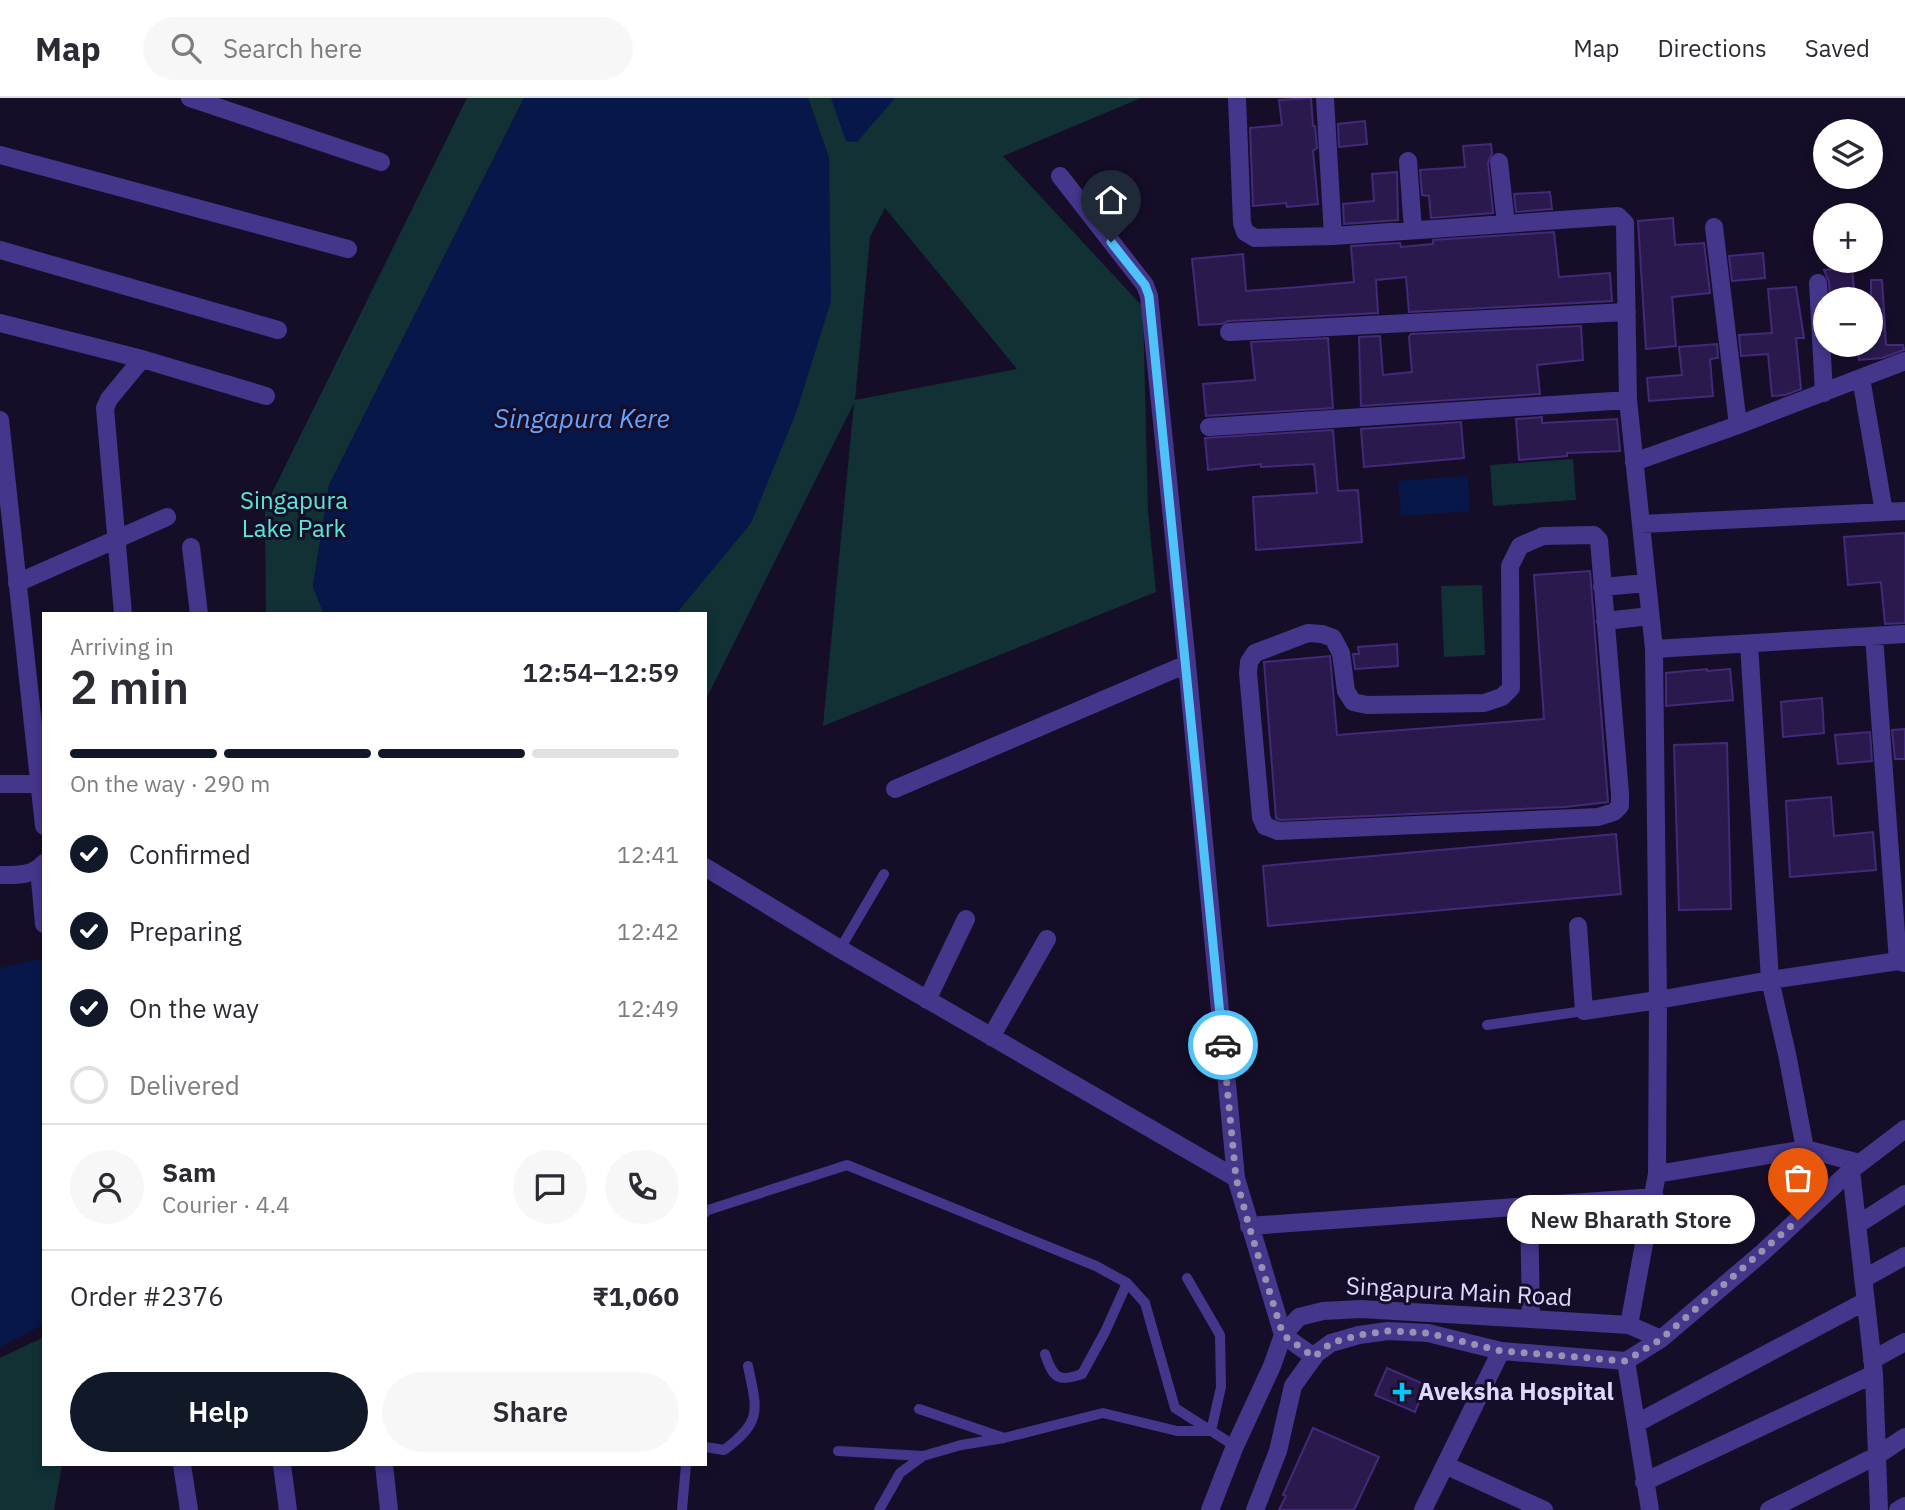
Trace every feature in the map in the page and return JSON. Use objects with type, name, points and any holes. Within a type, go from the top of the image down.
[{"type":"street","points":[[190,98],[382,162]]},
{"type":"street","points":[[1237,98],[1242,223],[1245,232],[1255,238],[1333,236],[1618,216],[1625,223],[1628,400],[1654,649],[1658,1000],[1655,1197],[1629,1325]]},
{"type":"street","points":[[1325,98],[1333,236]]},
{"type":"street","points":[[0,155],[348,248]]},
{"type":"street","points":[[1408,161],[1413,230]]},
{"type":"street","points":[[1499,162],[1506,224]]},
{"type":"street","points":[[1060,176],[1148,290],[1236,1178],[1283,1335],[1210,1510]]},
{"type":"street","points":[[1714,228],[1738,425]]},
{"type":"street","points":[[0,250],[278,330]]},
{"type":"street","points":[[1818,283],[1824,393]]},
{"type":"street","points":[[1229,332],[1627,313]]},
{"type":"street","points":[[0,323],[142,359],[266,396]]},
{"type":"street","points":[[123,612],[105,408],[109,399],[142,359]]},
{"type":"street","points":[[1634,462],[1905,361]]},
{"type":"street","points":[[1861,378],[1884,512]]},
{"type":"street","points":[[1209,427],[1628,400]]},
{"type":"street","points":[[1,432],[16,583],[37,699],[42,806]]},
{"type":"street","points":[[1641,524],[1905,511]]},
{"type":"street","points":[[16,583],[167,517]]},
{"type":"street","points":[[1543,536],[1594,536],[1599,540],[1605,621],[1620,794],[1620,806],[1614,812],[1598,817],[1278,831],[1265,825],[1261,817],[1249,687],[1249,662],[1255,653],[1308,634],[1322,634],[1333,638],[1341,653],[1346,691],[1353,702],[1367,705],[1484,703],[1503,697],[1511,688],[1510,566],[1520,545],[1543,536]]},
{"type":"street","points":[[191,548],[199,612]]},
{"type":"street","points":[[1602,587],[1646,583]]},
{"type":"street","points":[[1605,621],[1650,616]]},
{"type":"street","points":[[1654,649],[1905,634]]},
{"type":"street","points":[[1578,926],[1584,1012],[1770,980],[1902,962],[1874,636]]},
{"type":"street","points":[[1749,643],[1770,980],[1805,1149]]},
{"type":"street","points":[[895,789],[1187,664]]},
{"type":"street","points":[[0,784],[40,785]]},
{"type":"street","points":[[0,875],[21,875],[41,866],[42,885]]},
{"type":"street","points":[[707,868],[840,949],[1236,1178]]},
{"type":"street","points":[[928,1000],[966,919]]},
{"type":"street","points":[[991,1037],[1047,939]]},
{"type":"street","points":[[1650,1510],[1626,1361],[1661,1339],[1762,1253],[1856,1167],[1905,1129]]},
{"type":"street","points":[[1657,1174],[1805,1149],[1856,1167]]},
{"type":"street","points":[[1856,1167],[1857,1225],[1873,1367],[1879,1510]]},
{"type":"street","points":[[1857,1225],[1905,1194]]},
{"type":"street","points":[[1249,1226],[1655,1197]]},
{"type":"street","points":[[1529,1206],[1531,1319]]},
{"type":"street","points":[[1863,1279],[1905,1256]]},
{"type":"street","points":[[1637,1423],[1866,1301]]},
{"type":"street","name":"Singapura Main Road","points":[[1283,1335],[1299,1317],[1323,1311],[1348,1310],[1629,1325],[1661,1339]]},
{"type":"street","name":"Singapura Main Road","points":[[1255,1510],[1278,1451],[1293,1386],[1314,1357],[1331,1343],[1388,1331],[1428,1333],[1501,1351],[1626,1361]]},
{"type":"street","points":[[1283,1335],[1314,1357]]},
{"type":"street","points":[[1644,1482],[1873,1367],[1905,1342]]},
{"type":"street","points":[[1423,1510],[1501,1351]]},
{"type":"street","points":[[1769,1510],[1878,1454],[1905,1437]]},
{"type":"street","points":[[1445,1465],[1544,1510]]},
{"type":"street","points":[[182,1466],[189,1510]]},
{"type":"street","points":[[282,1466],[288,1510]]},
{"type":"street","points":[[384,1466],[389,1510]]},
{"type":"street","points":[[1898,1510],[1905,1506]]},
{"type":"lane","points":[[840,949],[884,874]]},
{"type":"lane","points":[[1487,1025],[1584,1012]]},
{"type":"lane","points":[[707,1210],[847,1164],[1096,1266],[1127,1283],[1145,1303],[1175,1408],[1235,1446]]},
{"type":"lane","points":[[1187,1278],[1220,1335],[1221,1387],[1210,1431]]},
{"type":"lane","points":[[1045,1354],[1050,1370],[1059,1378],[1068,1379],[1082,1374],[1127,1283]]},
{"type":"lane","points":[[707,1447],[724,1450],[745,1434],[756,1407],[748,1366]]},
{"type":"lane","points":[[919,1409],[1004,1438]]},
{"type":"lane","points":[[838,1451],[923,1456],[1103,1413],[1177,1431],[1210,1431]]},
{"type":"lane","points":[[879,1510],[900,1474],[923,1456]]},
{"type":"lane","points":[[682,1510],[686,1466]]},
{"type":"green space","name":"Singapura Lake Park","points":[[467,98],[524,98],[329,485],[313,586],[323,612],[266,612],[265,507]]},
{"type":"green space","points":[[808,98],[1141,98],[1003,156],[1143,307],[1148,511],[1156,592],[823,726],[854,403],[707,697],[707,612],[677,612],[828,194],[829,158]],"holes":[[[885,208],[1017,369],[855,400],[870,237]]]},
{"type":"green space","points":[[1573,459],[1576,500],[1493,506],[1490,465]]},
{"type":"green space","points":[[1482,585],[1485,655],[1444,657],[1441,586]]},
{"type":"green space","points":[[42,1338],[42,1466],[62,1466],[54,1510],[0,1510],[0,1358]]},
{"type":"water","name":"Singapura Kere","points":[[524,98],[808,98],[829,158],[831,301],[796,413],[751,523],[678,612],[323,612],[313,587],[329,485]]},
{"type":"water","points":[[831,98],[895,98],[857,142],[846,141]]},
{"type":"water","points":[[1468,476],[1470,511],[1401,516],[1398,481]]},
{"type":"water","points":[[42,958],[42,1325],[0,1347],[0,968]]},
{"type":"building","points":[[1311,98],[1317,148],[1313,151],[1318,204],[1253,206],[1250,128],[1282,125],[1279,100]]},
{"type":"building","points":[[1365,121],[1367,144],[1339,147],[1338,124]]},
{"type":"building","points":[[1491,144],[1492,153],[1488,163],[1493,213],[1431,218],[1429,196],[1422,195],[1420,170],[1465,167],[1463,146]]},
{"type":"building","points":[[1397,172],[1398,220],[1344,224],[1343,204],[1374,201],[1372,174]]},
{"type":"building","points":[[1550,192],[1552,209],[1516,212],[1514,194]]},
{"type":"building","points":[[1673,218],[1675,245],[1704,243],[1710,293],[1672,297],[1676,346],[1646,349],[1638,221]]},
{"type":"building","points":[[1554,232],[1559,277],[1610,273],[1612,301],[1409,312],[1406,277],[1376,280],[1378,313],[1199,325],[1192,259],[1243,254],[1246,291],[1300,287],[1354,282],[1351,246],[1400,243],[1401,247],[1433,244],[1433,240]]},
{"type":"building","points":[[1763,253],[1765,278],[1732,281],[1729,256]]},
{"type":"building","points":[[1825,273],[1852,273],[1854,287],[1829,287]]},
{"type":"building","points":[[1871,280],[1882,280],[1882,287],[1871,287]]},
{"type":"building","points":[[1796,287],[1804,338],[1796,338],[1801,389],[1772,396],[1768,354],[1741,356],[1739,335],[1772,333],[1768,289]]},
{"type":"building","points":[[1883,296],[1886,345],[1903,345],[1904,350],[1882,358],[1859,360],[1859,357],[1883,357]]},
{"type":"building","points":[[1581,326],[1583,360],[1537,365],[1540,394],[1361,406],[1359,337],[1380,336],[1383,375],[1412,372],[1411,334]]},
{"type":"building","points":[[1328,338],[1333,408],[1206,416],[1203,384],[1255,380],[1251,342]]},
{"type":"building","points":[[1717,344],[1718,358],[1710,359],[1713,396],[1649,401],[1647,378],[1682,375],[1679,347]]},
{"type":"building","points":[[1542,417],[1542,423],[1617,419],[1620,451],[1567,453],[1567,456],[1519,460],[1516,419]]},
{"type":"building","points":[[1461,422],[1464,458],[1364,467],[1361,429]]},
{"type":"building","points":[[1333,430],[1338,491],[1358,490],[1362,542],[1256,550],[1253,497],[1317,493],[1314,464],[1261,467],[1261,464],[1208,470],[1205,438]]},
{"type":"building","points":[[1905,533],[1905,623],[1885,624],[1881,582],[1848,585],[1844,537]]},
{"type":"building","points":[[1590,571],[1608,802],[1565,807],[1280,820],[1276,818],[1264,662],[1330,656],[1337,735],[1544,719],[1534,575]]},
{"type":"building","points":[[1397,644],[1398,666],[1355,669],[1353,654],[1359,654],[1358,647]]},
{"type":"building","points":[[1730,669],[1733,700],[1666,706],[1666,673]]},
{"type":"building","points":[[1822,698],[1824,733],[1783,737],[1781,702]]},
{"type":"building","points":[[1905,729],[1905,759],[1895,759],[1892,730]]},
{"type":"building","points":[[1870,732],[1872,761],[1838,764],[1835,735]]},
{"type":"building","points":[[1727,743],[1731,909],[1679,910],[1674,745]]},
{"type":"building","points":[[1831,797],[1834,836],[1873,832],[1876,870],[1790,877],[1786,801]]},
{"type":"building","points":[[1616,834],[1621,894],[1268,926],[1263,866]]},
{"type":"building","points":[[1387,1368],[1426,1385],[1415,1412],[1375,1395]]},
{"type":"building","points":[[1313,1428],[1379,1457],[1354,1510],[1279,1510]]},
{"type":"way so far","points":[[1223,1045],[1236,1178],[1249,1226],[1283,1335],[1314,1357],[1331,1343],[1388,1331],[1428,1333],[1501,1351],[1626,1361],[1661,1339],[1798,1220]]},
{"type":"place","name":"New Bharath Store","points":[[1798,1220]]},
{"type":"place","name":"Aveksha Hospital","points":[[1402,1392]]},
{"type":"route","points":[[1111,242],[1145,285],[1149,296],[1223,1045]]}]
